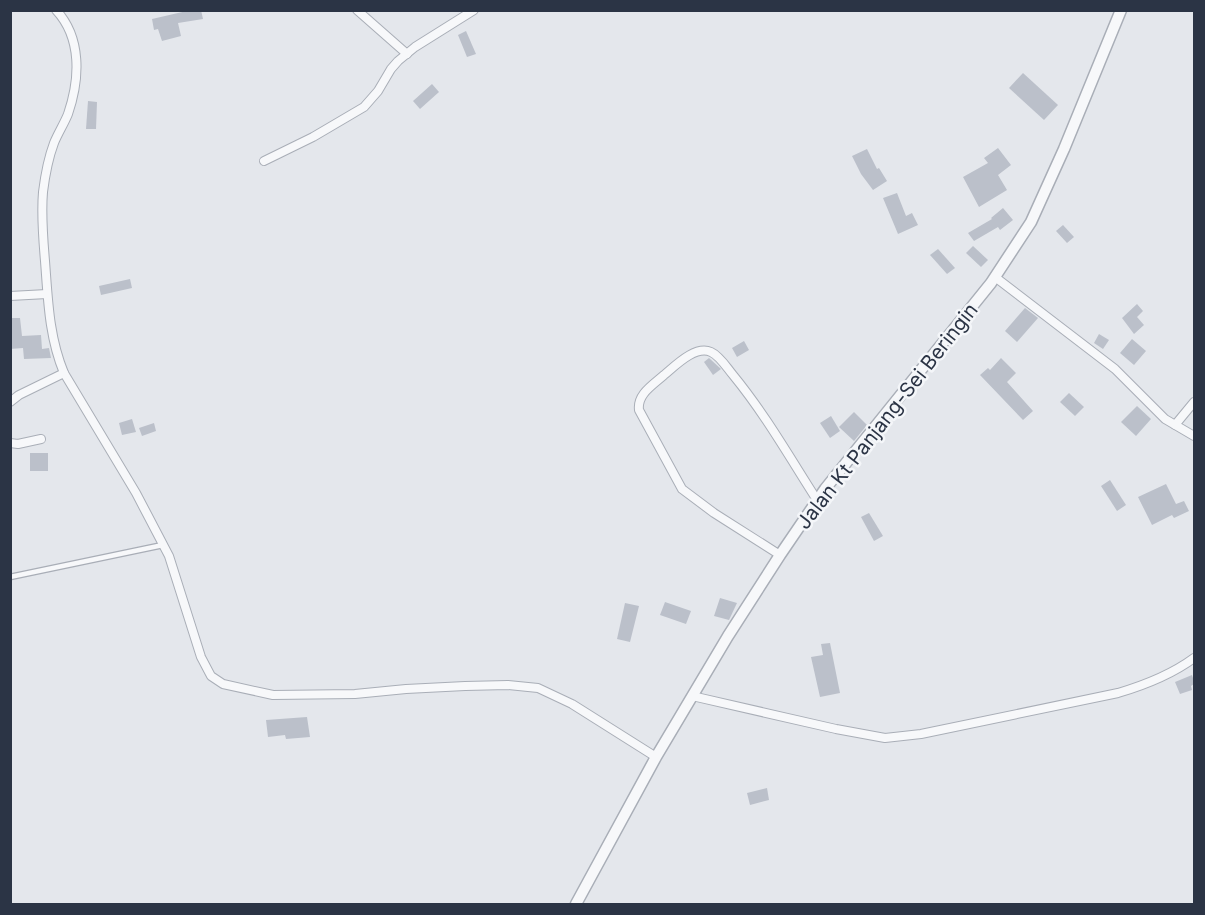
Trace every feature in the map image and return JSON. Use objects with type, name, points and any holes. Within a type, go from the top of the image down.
[{"type":"street","points":[[56,10],[65,20],[74,37],[76,78],[68,113],[54,143],[45,173],[43,196],[47,294],[55,352],[64,374],[136,493],[163,545],[176,575],[201,657],[211,676],[223,684],[273,695],[355,694],[465,686],[508,685],[538,688],[572,704],[656,757]]},
{"type":"street","points":[[357,10],[407,54]]},
{"type":"street","points":[[264,161],[313,137],[364,107],[378,91],[391,69],[407,54],[474,10]]},
{"type":"street","name":"Jalan Kt Panjang-Sei Beringin","points":[[576,904],[656,757],[728,636],[780,555],[817,500],[995,278],[1031,222],[1064,149],[1121,10]]},
{"type":"street","points":[[995,278],[1115,369],[1158,414],[1194,436]]},
{"type":"street","points":[[10,296],[47,294]]},
{"type":"street","points":[[780,555],[714,513],[682,489],[639,411],[638,404],[645,392],[684,359],[699,351],[711,352],[721,360],[754,400],[817,500]]},
{"type":"street","points":[[10,402],[19,395],[64,374]]},
{"type":"street","points":[[1174,425],[1194,402]]},
{"type":"street","points":[[10,443],[18,444],[40,439]]},
{"type":"street","points":[[692,696],[885,738],[921,734],[1118,693],[1148,684],[1183,667],[1194,658]]},
{"type":"lane","points":[[10,576],[163,545]]},
{"type":"building","points":[[191,10],[201,10],[203,19],[178,23],[181,36],[162,41],[158,29],[154,30],[152,19]]},
{"type":"building","points":[[466,31],[476,54],[467,57],[458,35]]},
{"type":"building","points":[[1023,73],[1058,105],[1044,120],[1009,88]]},
{"type":"building","points":[[432,84],[439,92],[420,109],[413,101]]},
{"type":"building","points":[[88,101],[97,102],[96,129],[86,129]]},
{"type":"building","points":[[998,148],[1011,165],[998,175],[1007,190],[979,207],[963,177],[988,163],[984,158]]},
{"type":"building","points":[[867,149],[877,169],[879,168],[887,181],[873,190],[861,174],[852,156]]},
{"type":"building","points":[[897,193],[906,216],[912,213],[918,225],[898,234],[883,198]]},
{"type":"building","points":[[1003,208],[1013,220],[1000,230],[998,227],[974,241],[968,233],[992,219]]},
{"type":"building","points":[[1063,225],[1074,237],[1067,243],[1056,231]]},
{"type":"building","points":[[973,246],[988,260],[981,267],[966,253]]},
{"type":"building","points":[[938,249],[955,268],[947,274],[930,255]]},
{"type":"building","points":[[130,279],[132,288],[101,295],[99,286]]},
{"type":"building","points":[[1137,304],[1143,311],[1137,317],[1144,325],[1134,334],[1122,318]]},
{"type":"building","points":[[1025,308],[1038,318],[1017,342],[1005,331]]},
{"type":"building","points":[[10,318],[20,318],[22,336],[41,335],[42,349],[49,348],[51,358],[24,359],[23,348],[10,349]]},
{"type":"building","points":[[1099,334],[1109,340],[1103,349],[1094,343]]},
{"type":"building","points":[[1132,339],[1146,351],[1134,365],[1120,353]]},
{"type":"building","points":[[744,341],[749,350],[737,357],[732,348]]},
{"type":"building","points":[[709,358],[721,369],[713,375],[704,362]]},
{"type":"building","points":[[1001,358],[1016,373],[1007,382],[1033,411],[1023,420],[980,375],[988,368],[990,370]]},
{"type":"building","points":[[1069,393],[1084,407],[1075,416],[1060,402]]},
{"type":"building","points":[[1137,406],[1151,419],[1136,436],[1121,422]]},
{"type":"building","points":[[854,412],[867,425],[854,441],[839,427]]},
{"type":"building","points":[[831,416],[840,431],[830,438],[820,423]]},
{"type":"building","points":[[132,419],[136,432],[122,435],[119,423]]},
{"type":"building","points":[[154,423],[156,431],[142,436],[139,428]]},
{"type":"building","points":[[30,453],[48,453],[48,471],[30,471]]},
{"type":"building","points":[[1110,480],[1126,505],[1117,511],[1101,486]]},
{"type":"building","points":[[1166,484],[1176,504],[1184,501],[1189,511],[1174,518],[1172,515],[1152,525],[1138,497]]},
{"type":"building","points":[[869,513],[883,536],[874,541],[861,517]]},
{"type":"building","points":[[720,598],[737,603],[729,620],[714,616]]},
{"type":"building","points":[[665,602],[691,611],[686,624],[660,615]]},
{"type":"building","points":[[625,603],[639,606],[630,642],[617,639]]},
{"type":"building","points":[[830,643],[840,693],[820,697],[811,657],[823,655],[821,644]]},
{"type":"building","points":[[1192,675],[1194,684],[1191,686],[1192,690],[1180,694],[1175,682]]},
{"type":"building","points":[[307,717],[310,737],[286,739],[285,735],[268,737],[266,720]]},
{"type":"building","points":[[767,788],[769,800],[750,805],[747,793]]}]
